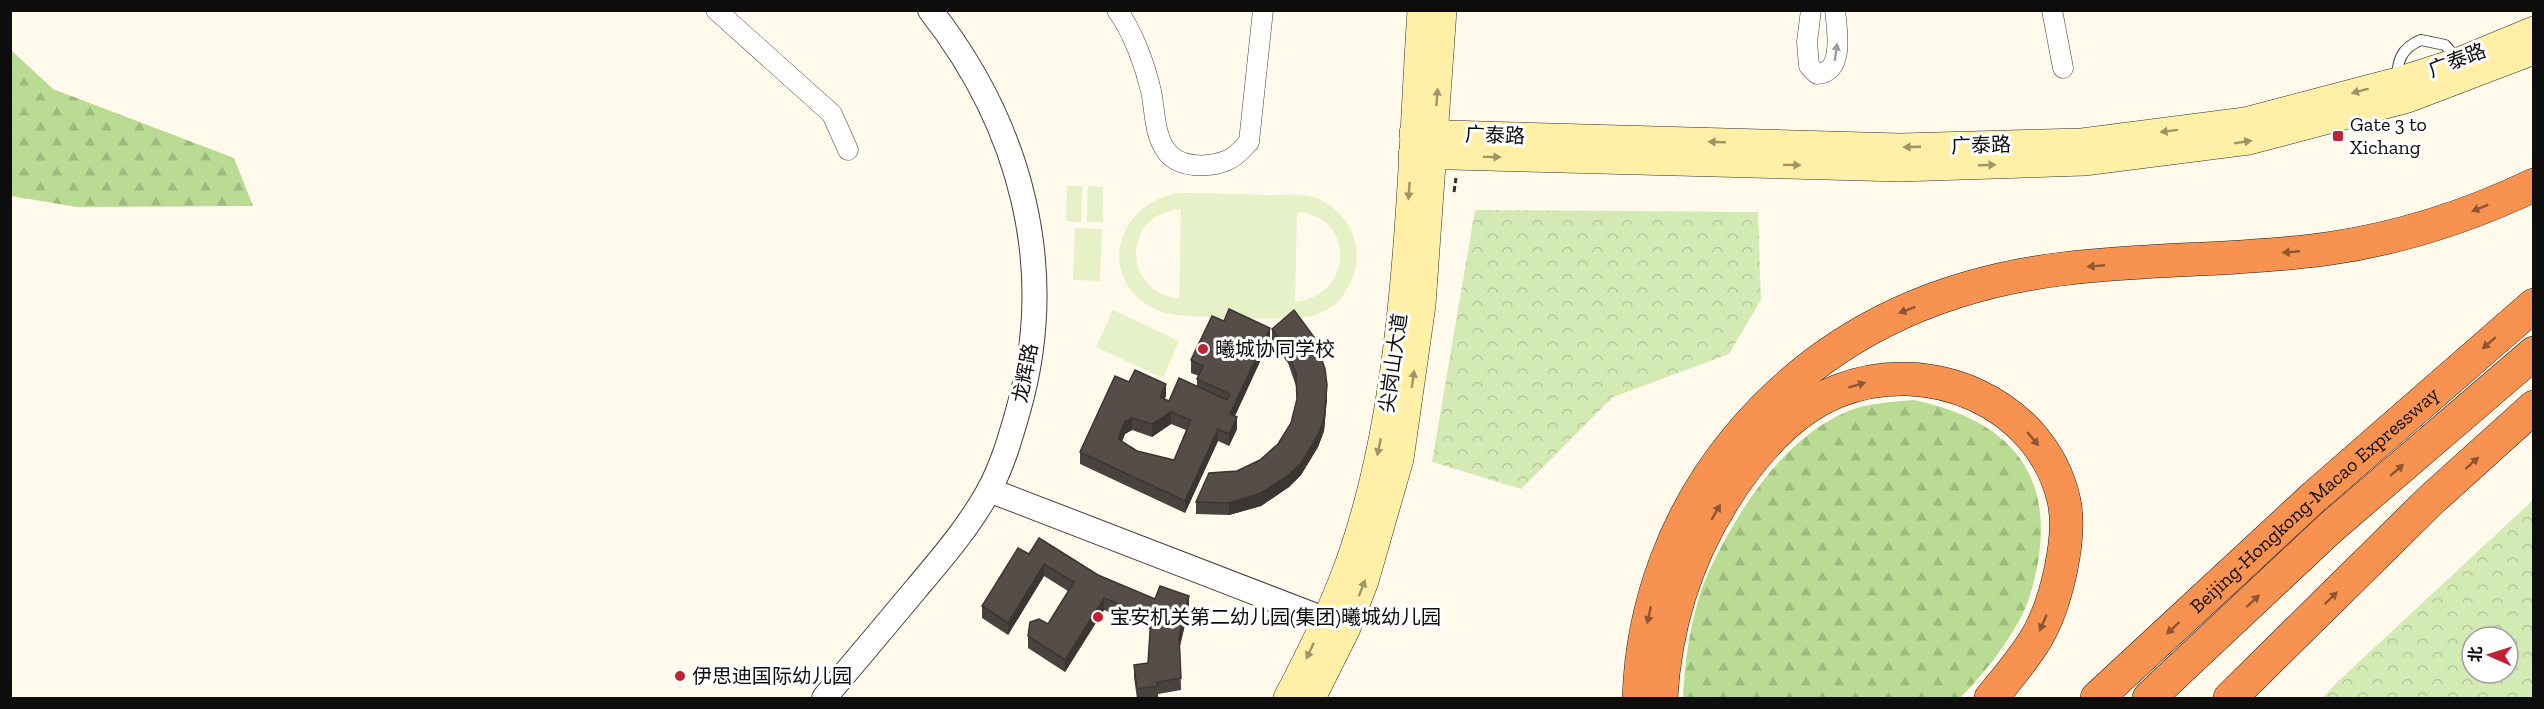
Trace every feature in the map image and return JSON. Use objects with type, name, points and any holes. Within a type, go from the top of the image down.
[{"type":"highway","points":[[1661,699],[1663,672],[1674,615],[1677,561],[1690,508],[1718,462],[1756,416],[1790,382],[1838,345],[1889,316],[1965,290],[2061,269],[2327,248],[2453,218],[2534,184]]},
{"type":"highway","name":"Beijing-Hongkong-Macao Expressway","points":[[2097,699],[2315,496],[2534,305]]},
{"type":"highway","name":"Beijing-Hongkong-Macao Expressway","points":[[2149,699],[2330,528],[2534,352]]},
{"type":"highway","points":[[1638,699],[1650,611],[1677,561],[1740,474],[1773,435],[1804,410],[1838,391],[1886,379],[1916,377],[1949,385],[1979,396],[2013,417],[2037,442],[2054,471],[2064,502],[2064,541],[2049,610],[2037,636],[1991,699]]},
{"type":"highway","points":[[2230,699],[2432,499],[2534,407]]},
{"type":"main road","name":"尖岗山大道","points":[[1287,699],[1336,623],[1378,543],[1400,459],[1421,316],[1423,144],[1421,10]]},
{"type":"main road","name":"尖岗山大道","points":[[1423,144],[1443,10]]},
{"type":"main road","name":"广泰路","points":[[1423,144],[1900,147],[2082,142],[2245,121],[2397,81],[2459,61],[2534,30]]},
{"type":"main road","name":"广泰路","points":[[1423,144],[1900,168],[2084,162],[2249,141],[2408,99],[2534,51]]},
{"type":"main road","name":"尖岗山大道","points":[[1312,699],[1336,623]]},
{"type":"street","points":[[716,10],[832,114],[848,150]]},
{"type":"street","name":"龙辉路","points":[[825,699],[962,533],[989,490],[1009,442],[1024,392],[1032,340],[1035,288],[1031,235],[1021,184],[1004,134],[982,86],[955,42],[930,10]]},
{"type":"street","points":[[1117,10],[1128,29],[1151,89],[1156,122],[1165,150],[1181,162],[1205,166],[1230,160],[1249,142],[1263,10]]},
{"type":"street","points":[[1811,10],[1807,42],[1809,66],[1817,74],[1824,73],[1833,67],[1837,50],[1835,10]]},
{"type":"street","points":[[2052,10],[2063,68]]},
{"type":"street","points":[[989,490],[1336,623]]},
{"type":"green space","points":[[11,50],[53,89],[234,158],[253,206],[77,207],[11,196]]},
{"type":"green space","points":[[1067,186],[1082,186],[1081,222],[1066,221]]},
{"type":"green space","points":[[1088,186],[1103,187],[1103,222],[1087,222]]},
{"type":"green space","points":[[1192,193],[1296,195],[1320,200],[1340,214],[1353,234],[1357,254],[1353,278],[1337,303],[1322,312],[1301,318],[1263,319],[1177,315],[1158,310],[1149,306],[1132,292],[1122,275],[1119,257],[1122,239],[1130,222],[1143,208],[1160,198]],"holes":[[[1181,209],[1179,299],[1160,293],[1146,282],[1138,268],[1136,252],[1139,237],[1148,223],[1162,214]],[[1297,212],[1316,216],[1330,226],[1338,240],[1340,256],[1337,272],[1329,286],[1315,297],[1295,302]]]},
{"type":"green space","points":[[1475,210],[1758,212],[1761,300],[1729,354],[1613,397],[1521,489],[1432,462]]},
{"type":"green space","points":[[1075,228],[1102,229],[1100,281],[1073,280]]},
{"type":"green space","points":[[1113,310],[1179,341],[1163,378],[1096,347]]},
{"type":"green space","points":[[1914,400],[1945,408],[1973,420],[1996,434],[2015,452],[2029,474],[2038,499],[2041,528],[2038,562],[2032,587],[2020,619],[1990,664],[1960,698],[1683,698],[1690,632],[1698,600],[1722,546],[1765,478],[1802,439],[1823,424],[1854,409],[1888,402]]},
{"type":"green space","points":[[2533,500],[2533,698],[2323,698],[2333,686]]},
{"type":"building","points":[[1229,309],[1270,328],[1230,414],[1237,417],[1229,434],[1218,429],[1185,501],[1080,452],[1115,376],[1129,382],[1135,370],[1166,384],[1160,397],[1169,401],[1179,378],[1227,400],[1230,394],[1197,379],[1203,366],[1191,360],[1212,316],[1224,321]],"holes":[[[1171,412],[1191,420],[1174,460],[1137,451],[1118,439],[1125,421],[1132,418],[1152,424]]]},
{"type":"building","points":[[1294,310],[1314,337],[1325,369],[1327,385],[1324,419],[1318,435],[1301,463],[1289,475],[1261,493],[1229,503],[1196,502],[1209,473],[1237,471],[1260,460],[1278,444],[1291,423],[1297,399],[1296,374],[1288,351],[1272,329]]},
{"type":"building","points":[[1039,538],[1098,575],[1155,599],[1160,586],[1189,596],[1179,636],[1181,678],[1157,682],[1158,686],[1137,689],[1134,665],[1148,663],[1151,617],[1104,598],[1065,660],[1028,636],[1030,622],[1039,619],[1048,624],[1074,582],[1044,564],[1008,623],[982,606],[1018,548],[1029,554]]},
{"type":"place","name":"Gate 3 to Xichang","points":[[2338,136]]},
{"type":"place","name":"曦城协同学校","points":[[1203,349]]},
{"type":"place","name":"宝安机关第二幼儿园(集团)曦城幼儿园","points":[[1098,617]]},
{"type":"place","name":"伊思迪国际幼儿园","points":[[680,676]]}]
